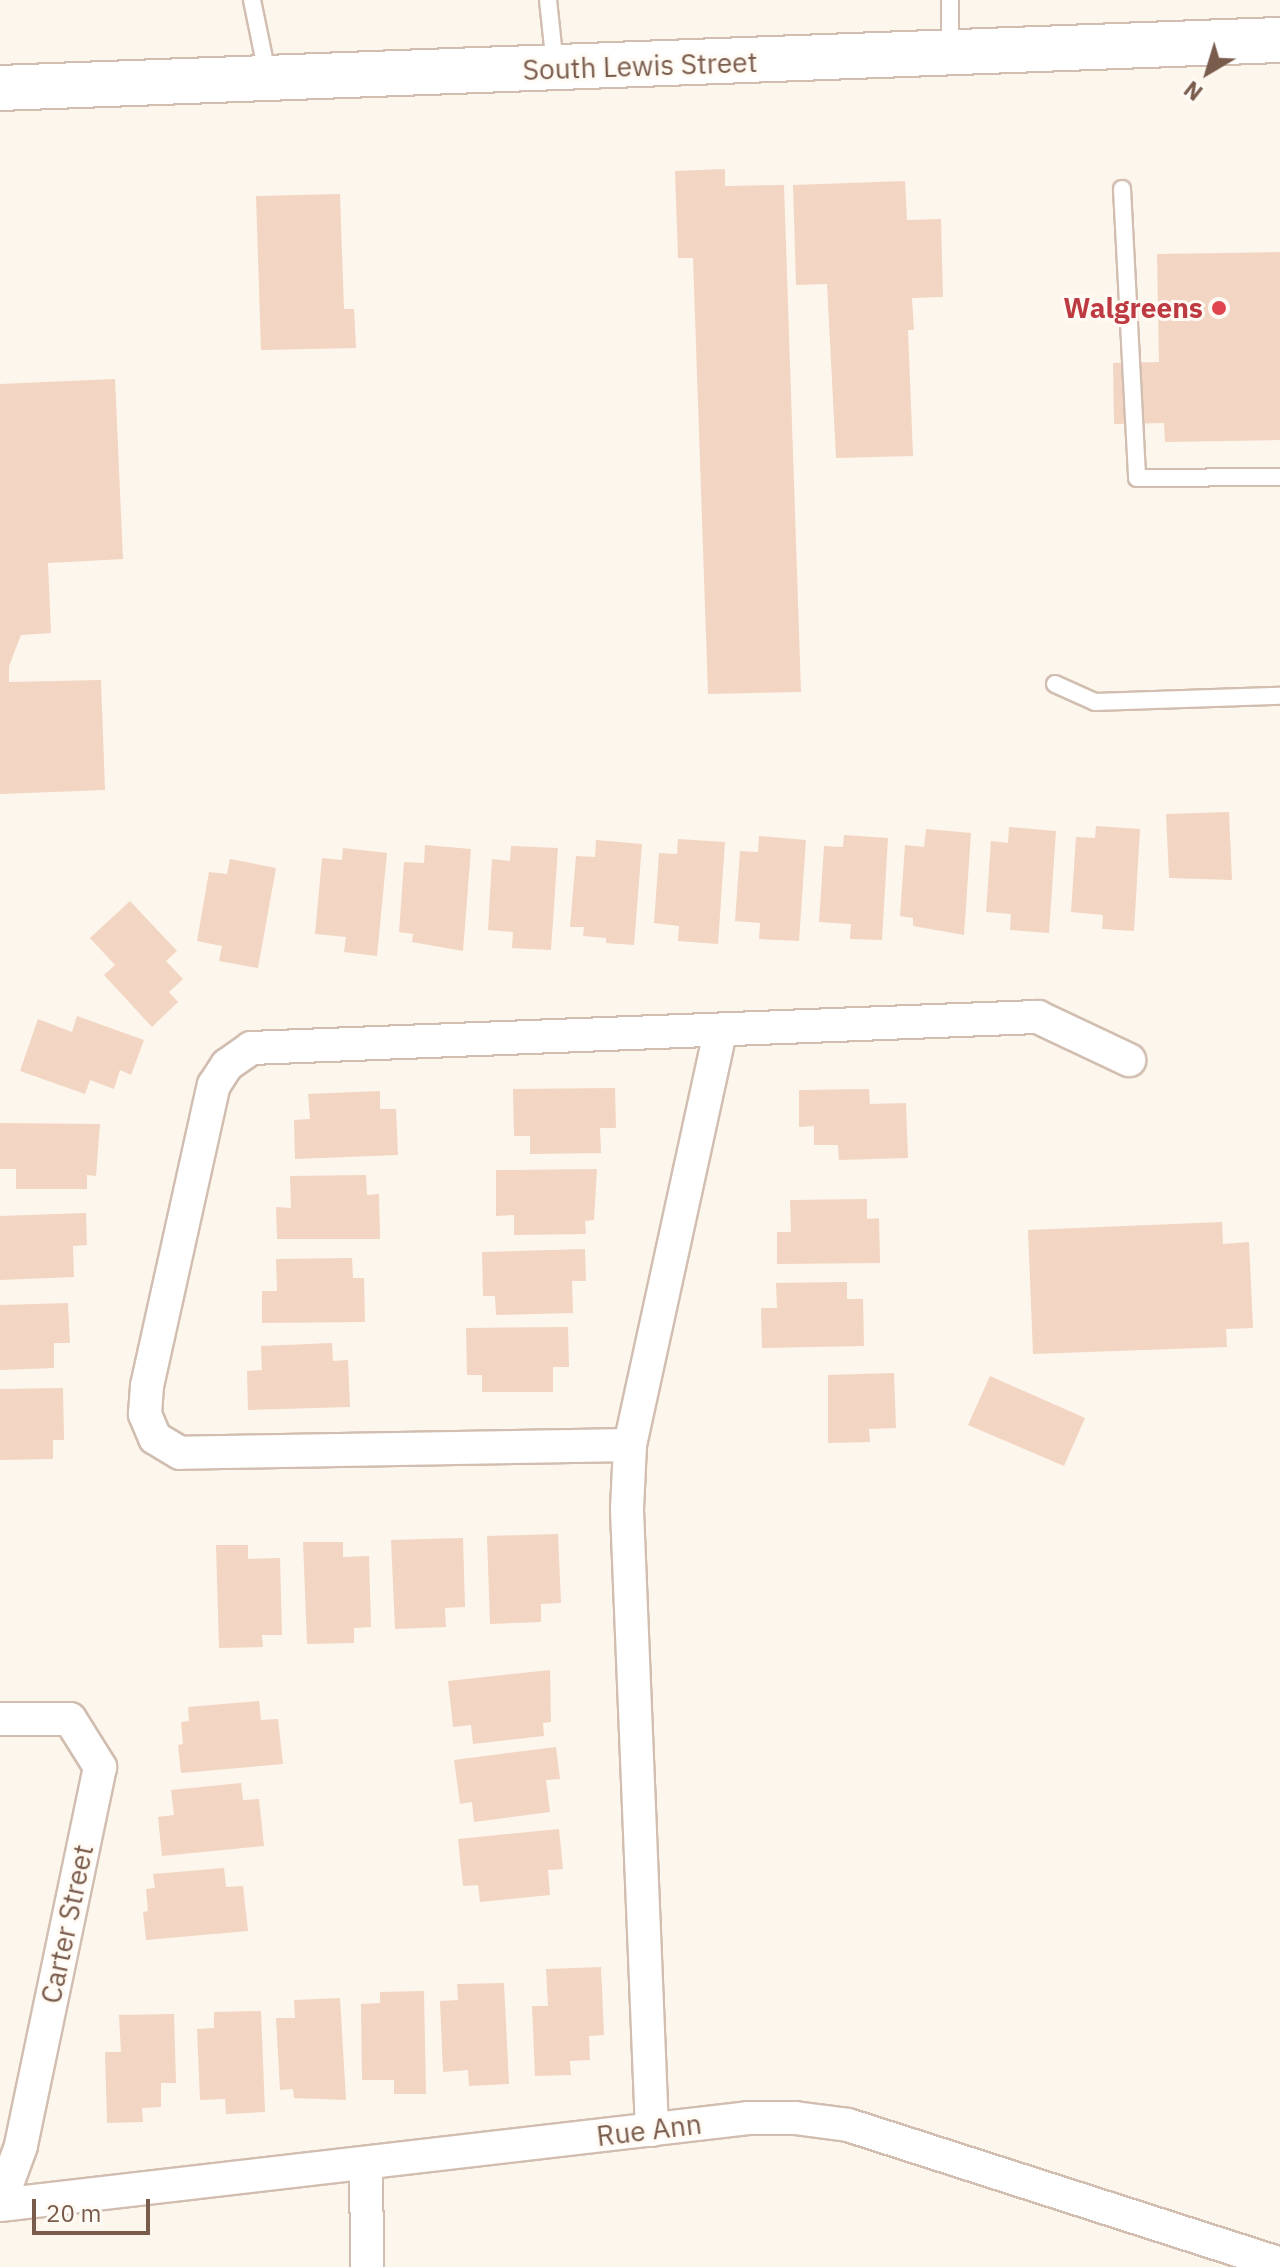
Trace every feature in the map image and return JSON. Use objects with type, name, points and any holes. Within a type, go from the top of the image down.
[{"type":"main road","name":"South Lewis Street","points":[[0,88],[950,55],[1280,40]]},
{"type":"street","points":[[630,1445],[180,1453],[155,1438],[145,1414],[214,1085],[239,1056],[251,1048],[1038,1017],[1129,1060]]},
{"type":"street","points":[[652,2130],[627,1509],[630,1445],[720,1031]]},
{"type":"street","name":"Carter Street","points":[[0,1719],[70,1719],[100,1767],[21,2146],[0,2204]]},
{"type":"street","name":"Rue Ann","points":[[0,2204],[748,2118],[848,2125],[1280,2264]]},
{"type":"street","points":[[366,2163],[367,2267]]},
{"type":"lane","points":[[252,0],[268,79]]},
{"type":"lane","points":[[548,0],[555,69]]},
{"type":"lane","points":[[950,0],[950,55]]},
{"type":"lane","points":[[1122,189],[1137,478],[1280,477]]},
{"type":"lane","points":[[1055,684],[1095,702],[1280,696]]},
{"type":"building","points":[[725,169],[725,186],[784,185],[801,692],[708,694],[693,258],[678,258],[675,171]]},
{"type":"building","points":[[905,181],[907,220],[941,219],[943,297],[912,298],[914,330],[908,330],[913,456],[836,458],[827,284],[796,285],[793,185]]},
{"type":"building","points":[[340,194],[344,309],[354,309],[356,348],[261,350],[256,196]]},
{"type":"building","name":"Walgreens","points":[[1280,252],[1280,440],[1165,442],[1164,423],[1114,424],[1113,363],[1159,362],[1157,254]]},
{"type":"building","points":[[115,379],[123,559],[48,563],[51,633],[21,635],[9,666],[9,682],[101,680],[105,790],[0,794],[0,384]]},
{"type":"building","points":[[1229,812],[1232,880],[1169,878],[1166,814]]},
{"type":"building","points":[[1096,826],[1140,829],[1134,931],[1102,929],[1103,915],[1071,912],[1076,837],[1095,838]]},
{"type":"building","points":[[1009,827],[1056,831],[1049,933],[1010,930],[1011,914],[986,912],[991,841],[1008,843]]},
{"type":"building","points":[[926,829],[971,833],[964,935],[913,926],[913,918],[900,916],[905,845],[924,847]]},
{"type":"building","points":[[844,835],[888,838],[882,940],[850,939],[851,924],[819,922],[824,846],[843,847]]},
{"type":"building","points":[[759,836],[806,840],[799,941],[759,939],[760,923],[735,921],[740,851],[758,852]]},
{"type":"building","points":[[678,839],[725,842],[718,944],[678,941],[679,926],[654,923],[659,853],[677,854]]},
{"type":"building","points":[[596,840],[642,844],[634,945],[606,943],[606,938],[583,936],[584,927],[570,927],[576,856],[595,857]]},
{"type":"building","points":[[425,845],[471,849],[463,951],[412,942],[413,934],[399,932],[404,862],[424,863]]},
{"type":"building","points":[[511,846],[558,848],[551,950],[512,948],[513,932],[488,930],[492,859],[510,861]]},
{"type":"building","points":[[343,848],[387,853],[377,956],[344,952],[346,937],[315,934],[322,858],[342,860]]},
{"type":"building","points":[[230,859],[276,868],[258,968],[219,961],[222,946],[197,941],[209,872],[227,874]]},
{"type":"building","points":[[130,901],[177,951],[166,961],[183,979],[169,992],[178,1002],[152,1027],[104,975],[115,965],[90,938]]},
{"type":"building","points":[[77,1016],[144,1040],[131,1075],[120,1070],[114,1089],[90,1080],[85,1094],[20,1071],[38,1019],[72,1032]]},
{"type":"building","points":[[615,1088],[616,1128],[600,1128],[601,1153],[530,1154],[530,1136],[514,1136],[513,1089]]},
{"type":"building","points":[[869,1089],[870,1104],[906,1103],[908,1158],[839,1160],[838,1145],[814,1145],[814,1126],[799,1127],[799,1090]]},
{"type":"building","points":[[380,1091],[380,1109],[396,1109],[398,1155],[295,1159],[294,1120],[310,1119],[308,1094]]},
{"type":"building","points":[[0,1123],[100,1124],[96,1176],[87,1175],[87,1189],[16,1189],[16,1169],[0,1169]]},
{"type":"building","points":[[597,1169],[594,1220],[585,1221],[586,1234],[514,1235],[514,1215],[496,1216],[496,1170]]},
{"type":"building","points":[[366,1175],[367,1195],[379,1194],[380,1239],[277,1239],[276,1207],[291,1208],[290,1176]]},
{"type":"building","points":[[867,1199],[867,1219],[879,1218],[880,1263],[777,1264],[777,1232],[791,1232],[790,1200]]},
{"type":"building","points":[[86,1213],[87,1245],[73,1246],[74,1277],[0,1280],[0,1216]]},
{"type":"building","points":[[1222,1222],[1223,1244],[1249,1242],[1253,1328],[1226,1329],[1227,1347],[1033,1354],[1028,1230]]},
{"type":"building","points":[[585,1249],[586,1281],[572,1281],[573,1313],[496,1315],[495,1296],[483,1296],[482,1252]]},
{"type":"building","points":[[352,1258],[353,1278],[364,1278],[365,1322],[262,1323],[262,1291],[277,1291],[276,1259]]},
{"type":"building","points":[[847,1282],[847,1299],[863,1299],[864,1346],[762,1348],[761,1308],[777,1308],[776,1283]]},
{"type":"building","points":[[68,1303],[70,1343],[54,1343],[54,1368],[0,1370],[0,1305]]},
{"type":"building","points":[[568,1327],[569,1367],[553,1367],[553,1392],[482,1392],[482,1375],[467,1375],[466,1328]]},
{"type":"building","points":[[332,1343],[333,1361],[348,1360],[350,1407],[248,1410],[247,1371],[262,1370],[261,1346]]},
{"type":"building","points":[[894,1373],[896,1428],[869,1429],[870,1442],[828,1443],[828,1375]]},
{"type":"building","points":[[990,1376],[1085,1418],[1064,1466],[968,1425]]},
{"type":"building","points":[[63,1388],[64,1440],[53,1440],[53,1459],[0,1460],[0,1389]]},
{"type":"building","points":[[558,1534],[561,1603],[541,1604],[541,1622],[490,1624],[487,1536]]},
{"type":"building","points":[[463,1538],[465,1607],[445,1608],[446,1627],[395,1629],[391,1540]]},
{"type":"building","points":[[303,1542],[343,1542],[343,1557],[369,1556],[371,1627],[354,1628],[354,1643],[307,1644]]},
{"type":"building","points":[[216,1545],[248,1545],[248,1559],[280,1558],[282,1635],[262,1635],[263,1647],[219,1648]]},
{"type":"building","points":[[550,1670],[551,1722],[543,1723],[544,1736],[473,1744],[471,1725],[453,1727],[448,1681]]},
{"type":"building","points":[[259,1701],[261,1720],[278,1719],[283,1764],[181,1773],[178,1745],[183,1744],[181,1722],[189,1721],[188,1707]]},
{"type":"building","points":[[556,1747],[560,1779],[546,1780],[550,1812],[474,1822],[472,1802],[460,1804],[454,1760]]},
{"type":"building","points":[[241,1783],[243,1800],[259,1799],[264,1846],[162,1856],[158,1817],[174,1815],[171,1790]]},
{"type":"building","points":[[559,1829],[563,1869],[548,1870],[550,1895],[480,1902],[478,1885],[463,1886],[458,1839]]},
{"type":"building","points":[[224,1868],[226,1887],[243,1886],[248,1931],[146,1940],[143,1912],[148,1911],[146,1889],[155,1888],[153,1874]]},
{"type":"building","points":[[601,1967],[604,2035],[589,2036],[590,2060],[570,2061],[571,2075],[535,2076],[532,2006],[548,2006],[546,1969]]},
{"type":"building","points":[[504,1983],[509,2084],[469,2086],[468,2070],[443,2072],[440,2001],[458,2000],[457,1984]]},
{"type":"building","points":[[424,1991],[426,2094],[394,2094],[394,2080],[362,2080],[361,2004],[380,2003],[380,1992]]},
{"type":"building","points":[[340,1998],[346,2100],[294,2098],[293,2089],[280,2090],[276,2018],[295,2018],[294,2000]]},
{"type":"building","points":[[261,2011],[265,2112],[226,2114],[225,2099],[200,2100],[197,2029],[214,2028],[214,2012]]},
{"type":"building","points":[[174,2014],[176,2083],[161,2083],[161,2107],[142,2108],[143,2122],[107,2123],[105,2052],[121,2052],[119,2015]]},
{"type":"place","name":"Walgreens","points":[[1219,308]]}]
